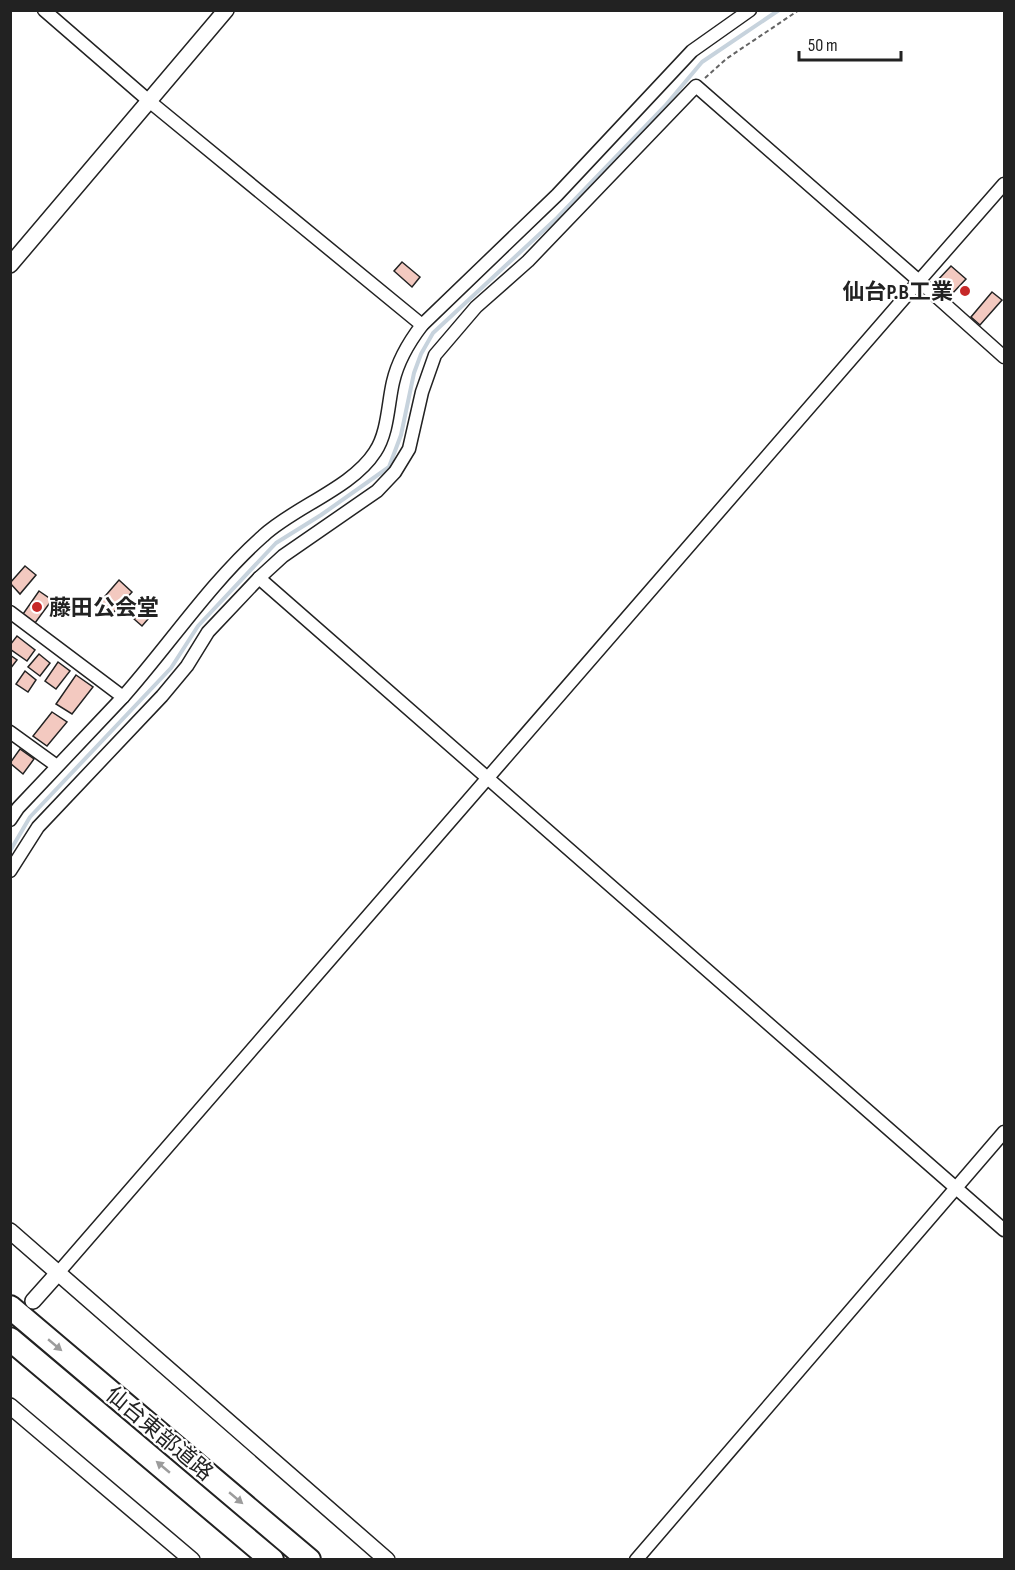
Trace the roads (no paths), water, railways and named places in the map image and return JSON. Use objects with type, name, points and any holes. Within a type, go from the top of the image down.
[{"type":"highway","name":"仙台東部道路","points":[[10,1307],[309,1560]]},
{"type":"highway","name":"仙台東部道路","points":[[10,1339],[272,1560]]},
{"type":"street","points":[[44,10],[149,101],[422,326]]},
{"type":"street","points":[[10,265],[226,10]]},
{"type":"street","points":[[10,820],[18,808],[123,698],[155,661],[190,614],[263,535],[355,473],[376,452],[394,379],[407,345],[422,326],[557,195],[692,51],[750,10]]},
{"type":"street","points":[[10,871],[38,827],[162,696],[187,666],[208,632],[259,578],[283,556],[377,491],[395,472],[409,449],[422,392],[435,355],[476,307],[528,261],[696,86],[1005,357]]},
{"type":"street","points":[[33,1301],[1005,184]]},
{"type":"street","points":[[259,578],[1005,1230]]},
{"type":"street","points":[[10,612],[123,698]]},
{"type":"street","points":[[10,732],[57,766]]},
{"type":"street","points":[[636,1560],[1005,1132]]},
{"type":"street","points":[[10,1231],[387,1560]]},
{"type":"street","points":[[10,1406],[192,1560]]},
{"type":"waterway","points":[[10,851],[30,817],[171,668],[198,626],[276,543],[321,515],[389,467],[401,435],[414,373],[421,354],[433,333],[557,218],[665,106],[702,62],[779,10]]},
{"type":"place","name":"仙台P.B工業","points":[[965,291]]},
{"type":"place","name":"藤田公会堂","points":[[37,607]]}]
